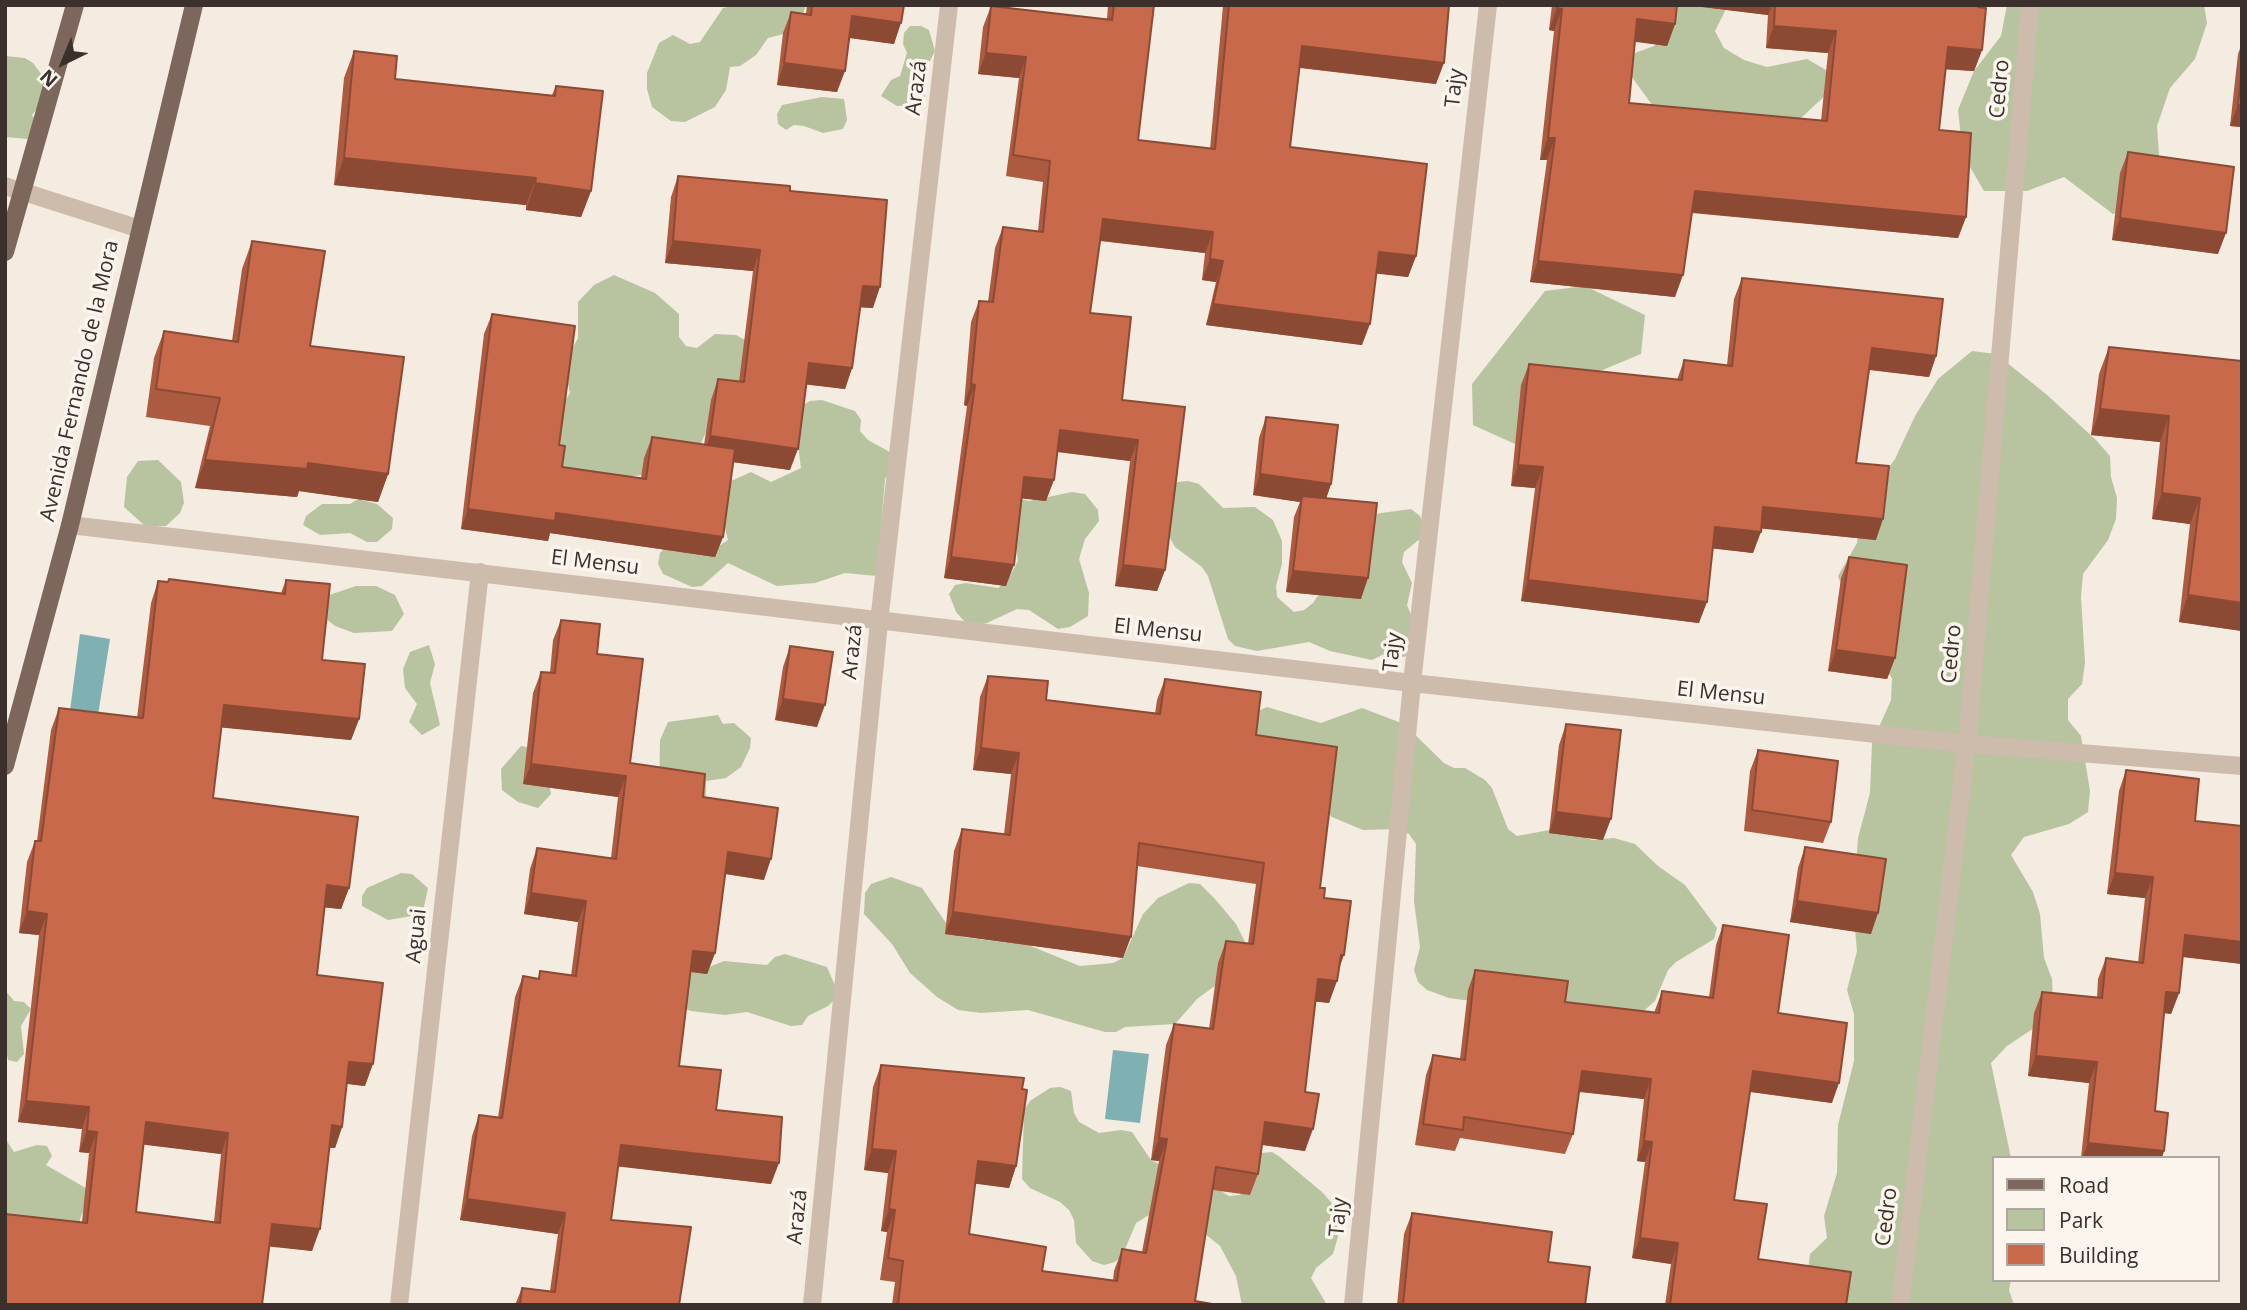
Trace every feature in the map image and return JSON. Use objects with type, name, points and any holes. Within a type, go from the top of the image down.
[{"type":"main road","points":[[5,252],[14,188],[75,5]]},
{"type":"main road","name":"Avenida Fernando de la Mora","points":[[5,766],[70,526],[194,5]]},
{"type":"street","name":"Arazá","points":[[812,1305],[879,622],[949,5]]},
{"type":"street","name":"Tajy","points":[[1353,1305],[1412,683],[1488,5]]},
{"type":"street","name":"Cedro","points":[[1900,1305],[1967,744],[2030,5]]},
{"type":"street","points":[[14,188],[140,229]]},
{"type":"street","name":"El Mensu","points":[[70,526],[1412,683],[1967,744],[2242,766]]},
{"type":"street","name":"Aguai","points":[[399,1305],[480,572]]},
{"type":"green space","points":[[737,5],[804,5],[805,8],[801,18],[787,33],[768,38],[756,55],[740,66],[730,67],[726,90],[715,107],[685,122],[671,121],[652,107],[647,89],[647,73],[659,43],[673,35],[690,44],[700,42],[723,8]]},
{"type":"green space","points":[[1668,5],[1728,5],[1715,31],[1724,48],[1744,60],[1767,67],[1807,59],[1826,70],[1830,91],[1786,132],[1655,109],[1629,73],[1635,53],[1654,46],[1667,33]]},
{"type":"green space","points":[[2007,5],[2204,5],[2207,23],[2195,59],[2170,88],[2157,126],[2160,168],[2151,205],[2113,214],[2064,177],[2027,191],[1984,191],[1963,155],[1958,110],[1974,71],[2001,36]]},
{"type":"green space","points":[[910,26],[921,26],[929,30],[935,51],[922,77],[925,97],[918,105],[897,106],[881,96],[891,80],[900,76],[907,53],[903,44],[904,33]]},
{"type":"green space","points":[[5,56],[25,58],[33,63],[52,89],[32,115],[38,123],[36,134],[28,139],[5,137]]},
{"type":"green space","points":[[822,97],[844,99],[847,120],[843,129],[823,133],[794,125],[786,130],[778,124],[777,114],[782,105]]},
{"type":"green space","points":[[614,275],[655,293],[679,314],[679,337],[686,346],[697,348],[715,334],[736,335],[745,340],[757,372],[711,421],[697,452],[672,472],[538,486],[564,402],[570,393],[565,370],[567,358],[578,338],[578,302],[594,285]]},
{"type":"green space","points":[[1585,286],[1645,315],[1641,354],[1564,386],[1543,419],[1515,444],[1473,425],[1472,384],[1545,291]]},
{"type":"green space","points":[[1972,351],[1996,354],[2046,394],[2110,456],[2111,477],[2117,498],[2116,519],[2108,540],[2083,574],[2081,597],[2085,663],[2082,684],[2068,699],[2068,720],[2081,736],[2090,791],[2088,812],[2069,824],[2024,837],[2011,855],[2033,892],[2040,914],[2044,958],[2052,979],[2053,1001],[2043,1022],[2007,1046],[1991,1063],[2011,1156],[1992,1156],[1992,1282],[2011,1282],[2009,1290],[2014,1305],[1811,1305],[1807,1279],[1810,1254],[1827,1238],[1824,1216],[1837,1173],[1838,1125],[1854,1061],[1854,1014],[1847,990],[1857,951],[1853,907],[1858,838],[1870,793],[1872,743],[1891,700],[1892,678],[1864,641],[1853,620],[1838,576],[1857,543],[1859,519],[1866,498],[1895,459],[1915,416],[1938,379]]},
{"type":"green space","points":[[822,400],[855,411],[861,420],[860,431],[868,440],[888,451],[895,460],[885,479],[877,576],[845,573],[815,583],[777,586],[728,563],[702,586],[692,587],[663,574],[658,564],[660,553],[675,539],[719,546],[728,540],[720,509],[723,489],[731,481],[751,472],[771,482],[801,468],[797,437],[801,406],[810,401]]},
{"type":"green space","points":[[158,460],[181,482],[184,503],[180,513],[166,526],[145,526],[124,507],[127,477],[138,461]]},
{"type":"green space","points":[[1177,482],[1199,484],[1223,508],[1255,507],[1273,520],[1282,541],[1277,597],[1294,612],[1304,610],[1313,603],[1374,514],[1411,509],[1420,516],[1424,527],[1421,538],[1404,552],[1402,562],[1412,583],[1407,605],[1416,627],[1413,650],[1404,657],[1382,655],[1372,660],[1330,651],[1309,642],[1257,651],[1235,646],[1228,639],[1208,576],[1202,567],[1175,547],[1170,538],[1167,516],[1169,490]]},
{"type":"green space","points":[[1072,492],[1085,494],[1098,510],[1099,521],[1085,539],[1079,559],[1089,593],[1088,616],[1070,627],[1058,629],[1029,610],[1017,609],[987,623],[976,625],[964,621],[956,612],[949,594],[955,585],[966,583],[998,588],[1007,581],[1018,561],[1008,496],[1029,501]]},
{"type":"green space","points":[[358,499],[377,504],[393,518],[392,529],[377,542],[367,542],[350,533],[320,535],[303,525],[306,516],[322,504],[350,504]]},
{"type":"green space","points":[[356,586],[376,586],[395,595],[404,614],[392,631],[354,633],[335,626],[321,615],[326,596]]},
{"type":"green space","points":[[429,645],[435,664],[430,683],[440,725],[422,735],[409,722],[417,704],[405,688],[403,669],[410,652]]},
{"type":"green space","points":[[1267,707],[1321,723],[1362,708],[1404,724],[1444,763],[1454,768],[1465,768],[1485,780],[1492,788],[1508,829],[1517,836],[1560,828],[1592,840],[1614,838],[1635,844],[1658,866],[1685,885],[1717,928],[1714,939],[1676,962],[1668,970],[1655,1001],[1631,1022],[1449,998],[1427,990],[1418,982],[1414,970],[1420,947],[1414,901],[1416,844],[1409,834],[1398,829],[1363,830],[1332,817],[1236,728]]},
{"type":"green space","points":[[718,715],[723,724],[734,723],[751,738],[750,748],[741,767],[726,778],[706,781],[706,803],[659,799],[660,740],[668,722]]},
{"type":"green space","points":[[521,746],[531,748],[547,773],[551,794],[538,808],[518,802],[502,790],[501,769]]},
{"type":"green space","points":[[401,873],[412,874],[428,888],[424,907],[418,915],[388,920],[362,906],[362,896],[367,888]]},
{"type":"green space","points":[[891,877],[922,888],[946,923],[962,937],[1028,945],[1080,966],[1113,963],[1123,958],[1143,914],[1158,898],[1189,883],[1200,884],[1215,899],[1236,924],[1246,944],[1223,980],[1197,999],[1175,1024],[1125,1027],[1116,1032],[1105,1032],[1028,1010],[981,1013],[958,1010],[937,997],[910,973],[892,944],[864,914],[865,893],[871,884]]},
{"type":"green space","points":[[785,954],[827,967],[836,988],[835,999],[828,1006],[808,1016],[802,1025],[791,1026],[747,1012],[725,1015],[691,1011],[669,1004],[683,971],[704,969],[724,961],[767,965],[775,957]]},
{"type":"green space","points":[[5,990],[14,1001],[24,1002],[31,1009],[21,1026],[24,1054],[17,1062],[8,1060],[5,1043]]},
{"type":"green space","points":[[1060,1087],[1071,1091],[1074,1113],[1079,1122],[1099,1133],[1121,1130],[1132,1132],[1151,1160],[1208,1190],[1221,1191],[1229,1196],[1240,1195],[1261,1153],[1272,1152],[1280,1157],[1322,1192],[1337,1209],[1339,1233],[1333,1254],[1316,1268],[1311,1278],[1327,1305],[1242,1305],[1236,1276],[1220,1246],[1193,1224],[1159,1215],[1149,1215],[1136,1223],[1123,1254],[1115,1262],[1104,1265],[1092,1261],[1076,1243],[1074,1220],[1069,1210],[1060,1202],[1030,1188],[1022,1179],[1024,1110],[1030,1101],[1050,1088]]},
{"type":"green space","points":[[5,1138],[14,1152],[37,1145],[47,1146],[52,1156],[46,1165],[91,1191],[80,1219],[81,1229],[5,1229]]},
{"type":"water","points":[[80,634],[110,639],[98,715],[70,711]]},
{"type":"water","points":[[1113,1050],[1149,1054],[1140,1123],[1105,1119]]},
{"type":"building","points":[[812,5],[904,5],[901,23],[852,16],[845,71],[784,63],[791,12],[811,15]]},
{"type":"building","points":[[1114,5],[1154,5],[1138,140],[1215,149],[1229,5],[1449,5],[1444,63],[1302,46],[1290,147],[1427,164],[1416,256],[1379,252],[1370,324],[1213,304],[1223,261],[1210,259],[1213,232],[1103,219],[1090,313],[1131,317],[1122,400],[1185,407],[1165,570],[1123,565],[1138,440],[1060,430],[1054,480],[1024,477],[1014,565],[951,557],[975,385],[971,384],[979,301],[993,302],[1003,227],[1043,232],[1050,161],[1013,155],[1026,57],[986,53],[991,6],[1112,20]]},
{"type":"building","points":[[1557,5],[1677,5],[1675,24],[1637,19],[1629,103],[1827,121],[1836,31],[1774,26],[1775,5],[1978,5],[1986,8],[1982,50],[1948,47],[1939,130],[1971,133],[1966,217],[1695,191],[1683,275],[1538,261],[1555,138],[1548,138],[1562,9],[1557,8]]},
{"type":"building","points":[[354,51],[397,56],[395,79],[555,96],[556,86],[603,91],[591,191],[535,183],[536,178],[344,158]]},
{"type":"building","points":[[2242,67],[2242,105],[2238,105]]},
{"type":"building","points":[[2128,152],[2234,167],[2226,233],[2120,218]]},
{"type":"building","points":[[678,176],[790,186],[790,191],[887,200],[880,287],[863,286],[852,368],[809,363],[798,449],[710,436],[718,379],[744,382],[760,250],[673,241]]},
{"type":"building","points":[[252,241],[325,251],[310,346],[404,357],[388,474],[308,463],[307,469],[205,460],[220,398],[156,389],[164,331],[238,342]]},
{"type":"building","points":[[1742,278],[1943,299],[1936,356],[1872,348],[1856,463],[1889,466],[1883,519],[1763,507],[1761,532],[1715,527],[1707,602],[1528,580],[1543,467],[1518,465],[1529,364],[1682,380],[1684,360],[1732,366]]},
{"type":"building","points":[[492,314],[575,326],[559,445],[565,446],[562,467],[646,479],[652,437],[735,449],[723,537],[556,513],[555,521],[468,509]]},
{"type":"building","points":[[2109,347],[2242,361],[2242,603],[2188,595],[2200,498],[2162,493],[2169,416],[2100,409]]},
{"type":"building","points":[[1266,417],[1338,425],[1331,484],[1260,474]]},
{"type":"building","points":[[1302,496],[1377,503],[1368,578],[1293,571]]},
{"type":"building","points":[[1849,557],[1907,565],[1895,658],[1836,650]]},
{"type":"building","points":[[169,579],[285,594],[286,580],[330,584],[322,660],[365,664],[359,719],[224,705],[213,798],[358,817],[349,888],[327,885],[317,975],[383,983],[373,1064],[349,1062],[342,1127],[332,1125],[320,1229],[272,1224],[262,1305],[5,1305],[5,1214],[87,1223],[97,1132],[87,1131],[89,1107],[26,1101],[47,914],[27,911],[35,841],[41,841],[59,708],[143,718],[158,581],[168,582]],"holes":[[[146,1122],[228,1133],[220,1223],[136,1212]]]},
{"type":"building","points":[[561,620],[600,624],[597,654],[643,659],[630,763],[705,774],[703,797],[778,808],[771,859],[728,852],[715,953],[693,951],[679,1066],[721,1070],[716,1110],[782,1117],[779,1163],[621,1145],[611,1220],[691,1227],[679,1305],[520,1305],[522,1288],[555,1292],[565,1213],[467,1199],[479,1115],[502,1118],[523,976],[539,979],[540,971],[576,976],[586,901],[531,893],[537,848],[616,859],[626,776],[531,764],[541,672],[555,673]]},
{"type":"building","points":[[790,646],[833,652],[825,705],[783,699]]},
{"type":"building","points":[[988,676],[1048,681],[1046,700],[1160,714],[1165,679],[1261,692],[1256,735],[1337,747],[1320,888],[1325,888],[1324,898],[1351,901],[1344,955],[1341,955],[1337,981],[1318,979],[1305,1092],[1319,1094],[1313,1129],[1265,1122],[1258,1174],[1216,1167],[1195,1301],[1218,1305],[898,1305],[903,1261],[888,1258],[895,1210],[889,1209],[896,1151],[872,1149],[881,1065],[1024,1078],[1022,1089],[1027,1090],[1016,1166],[978,1161],[969,1234],[1046,1247],[1042,1271],[1117,1281],[1122,1249],[1146,1253],[1167,1139],[1159,1138],[1174,1024],[1213,1029],[1226,941],[1253,944],[1264,863],[1139,843],[1131,937],[953,912],[962,829],[1010,835],[1019,753],[981,748]]},
{"type":"building","points":[[1566,724],[1621,730],[1611,819],[1556,812]]},
{"type":"building","points":[[1758,750],[1838,761],[1831,822],[1752,810]]},
{"type":"building","points":[[2126,770],[2199,779],[2195,821],[2242,826],[2242,942],[2185,935],[2179,993],[2166,992],[2155,1111],[2168,1113],[2164,1151],[2088,1143],[2097,1062],[2036,1056],[2042,992],[2102,998],[2106,958],[2143,963],[2153,877],[2115,873]]},
{"type":"building","points":[[1805,847],[1886,859],[1878,913],[1797,901]]},
{"type":"building","points":[[1723,925],[1789,935],[1778,1013],[1847,1023],[1839,1083],[1753,1071],[1734,1200],[1767,1204],[1758,1259],[1851,1272],[1846,1305],[1670,1305],[1678,1243],[1640,1238],[1652,1142],[1644,1141],[1651,1079],[1582,1071],[1573,1134],[1464,1117],[1463,1130],[1423,1124],[1433,1055],[1465,1060],[1475,970],[1568,981],[1565,1002],[1659,1013],[1662,991],[1713,998]]},
{"type":"building","points":[[1412,1213],[1552,1232],[1548,1262],[1590,1267],[1585,1305],[1403,1305]]}]
